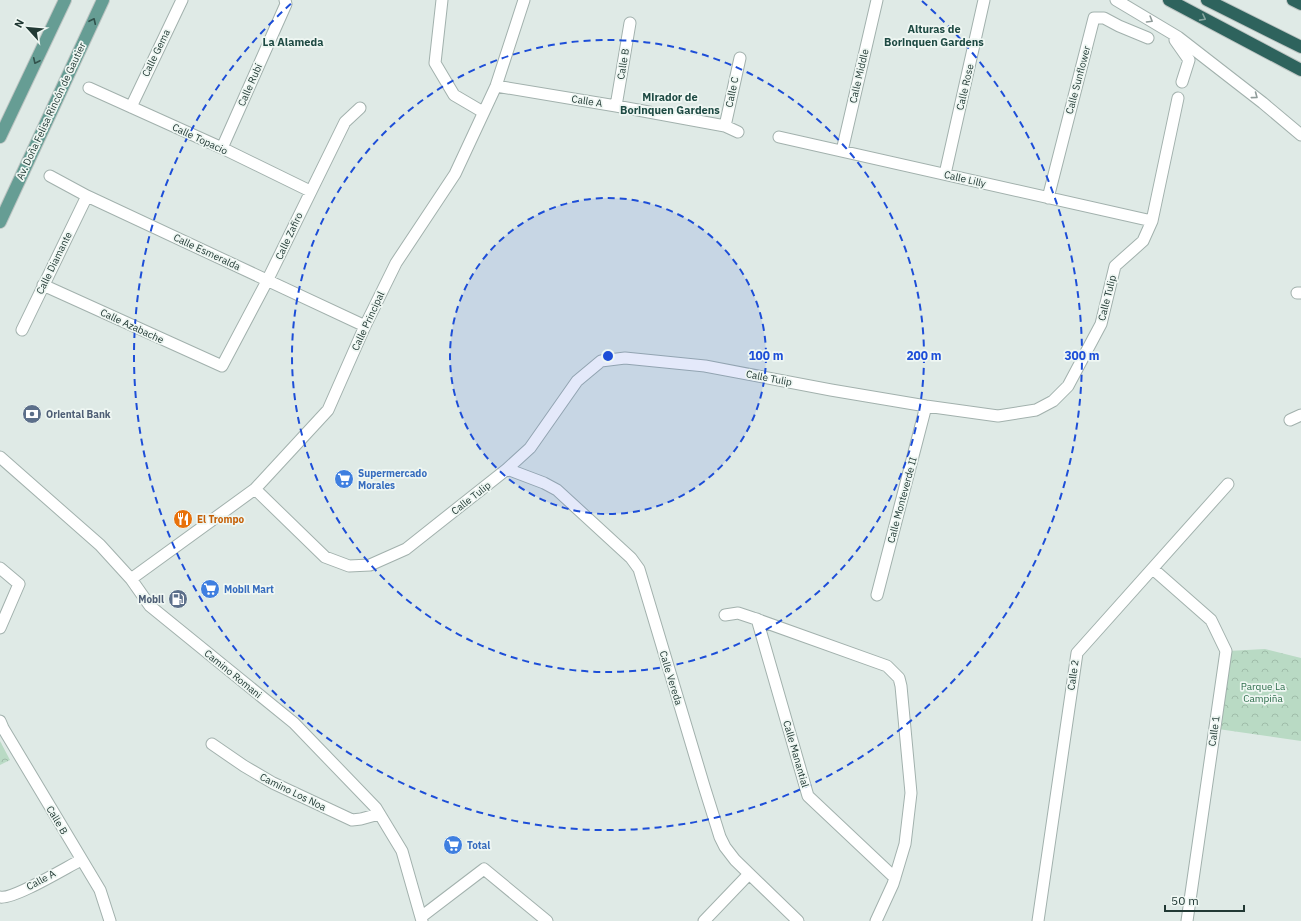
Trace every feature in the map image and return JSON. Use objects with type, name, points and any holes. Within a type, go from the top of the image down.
[{"type":"highway","points":[[1169,0],[1301,70]]},
{"type":"highway","points":[[1207,0],[1301,47]]},
{"type":"highway","points":[[1217,0],[1257,24]]},
{"type":"highway","points":[[1293,0],[1301,4]]},
{"type":"main road","points":[[0,137],[65,0]]},
{"type":"main road","name":"Av. Doña Felisa Rincón de Gautier","points":[[0,222],[103,0]]},
{"type":"street","name":"Calle Gema","points":[[131,107],[182,0]]},
{"type":"street","name":"Calle Rubí","points":[[222,148],[286,4],[285,0]]},
{"type":"street","points":[[442,0],[435,63],[454,95],[483,112]]},
{"type":"street","name":"Calle Principal","points":[[131,579],[255,489],[328,410],[365,326],[396,263],[455,174],[496,86],[524,0]]},
{"type":"street","name":"Calle Middle","points":[[842,151],[876,0]]},
{"type":"street","name":"Calle Rose","points":[[945,174],[984,0]]},
{"type":"street","points":[[1116,0],[1170,32],[1263,103],[1301,135]]},
{"type":"street","name":"Calle Sunflower","points":[[1048,198],[1094,18],[1104,18],[1148,38]]},
{"type":"street","name":"Calle B","points":[[616,106],[630,23]]},
{"type":"street","points":[[1170,32],[1189,60],[1182,82]]},
{"type":"street","name":"Calle C","points":[[725,126],[740,58]]},
{"type":"street","name":"Calle A","points":[[496,86],[725,126],[738,132]]},
{"type":"street","name":"Calle Topacio","points":[[89,88],[222,148],[310,191]]},
{"type":"street","name":"Calle Tulip","points":[[255,489],[325,557],[349,566],[370,565],[406,549],[507,469],[530,448],[577,381],[601,361],[625,358],[705,366],[831,390],[998,416],[1036,410],[1053,401],[1068,386],[1101,324],[1115,266],[1144,241],[1152,221],[1178,98]]},
{"type":"street","name":"Calle Zafiro","points":[[222,366],[268,281],[310,191],[345,122],[360,108]]},
{"type":"street","name":"Calle Lilly","points":[[779,137],[1152,221]]},
{"type":"street","name":"Calle Esmeralda","points":[[50,176],[87,196],[365,326]]},
{"type":"street","name":"Calle Diamante","points":[[22,330],[87,196]]},
{"type":"street","name":"Calle Azabache","points":[[43,285],[222,366]]},
{"type":"street","name":"Calle Monteverde II","points":[[877,595],[926,406]]},
{"type":"street","points":[[1290,420],[1301,415]]},
{"type":"street","name":"Camino Romani","points":[[0,457],[100,545],[131,579],[150,606],[294,723],[376,808],[402,851],[421,919]]},
{"type":"street","name":"Calle Vereda","points":[[507,469],[544,483],[556,490],[631,558],[639,569],[720,837],[725,847],[735,860],[798,921]]},
{"type":"street","name":"Calle 2","points":[[1038,921],[1076,653],[1228,484]]},
{"type":"street","points":[[0,568],[18,584],[0,628]]},
{"type":"street","name":"Calle 1","points":[[1153,569],[1211,620],[1226,651],[1187,921]]},
{"type":"street","points":[[726,615],[738,613],[757,619],[887,666],[899,678],[911,793],[905,844],[895,878],[876,921]]},
{"type":"street","name":"Calle Manantial","points":[[757,619],[808,796],[895,878]]},
{"type":"street","name":"Calle B","points":[[0,721],[100,890],[110,921]]},
{"type":"street","name":"Camino Los Noa","points":[[212,744],[244,766],[273,783],[352,820],[379,814]]},
{"type":"street","name":"Calle A","points":[[0,897],[2,898],[16,894],[81,860]]},
{"type":"street","points":[[421,919],[484,869],[547,921]]},
{"type":"street","points":[[704,921],[749,874]]},
{"type":"green space","name":"Parque La Campiña","points":[[1265,649],[1301,658],[1301,741],[1218,729],[1228,651]]},
{"type":"green space","points":[[0,741],[10,760],[0,765]]},
{"type":"place","name":"Oriental Bank","points":[[32,414]]},
{"type":"place","name":"Supermercado Morales","points":[[344,479]]},
{"type":"place","name":"El Trompo","points":[[183,519]]},
{"type":"place","name":"Mobil Mart","points":[[210,589]]},
{"type":"place","name":"Mobil","points":[[178,599]]},
{"type":"place","name":"Total","points":[[453,845]]},
{"type":"district","name":"Alturas de Borinquen Gardens","points":[[934,35]]},
{"type":"district","name":"La Alameda","points":[[293,42]]},
{"type":"district","name":"Mirador de Borinquen Gardens","points":[[670,103]]}]
